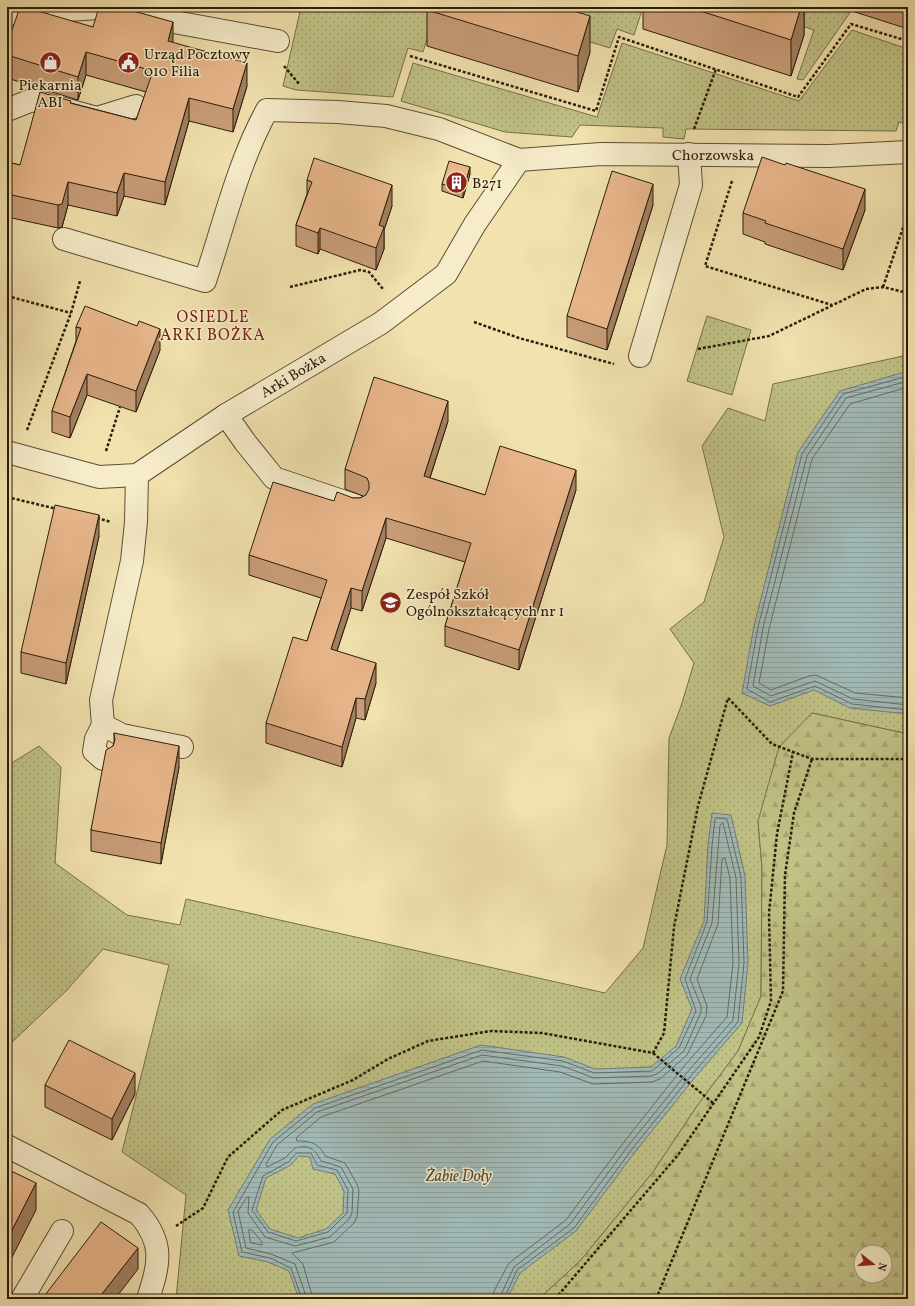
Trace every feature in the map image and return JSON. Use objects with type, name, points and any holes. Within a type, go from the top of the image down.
[{"type":"street","points":[[7,14],[98,8],[278,41]]},
{"type":"street","points":[[7,110],[32,100],[97,118],[136,106]]},
{"type":"street","points":[[64,240],[205,281],[237,182],[259,125],[267,110],[333,112],[386,116],[439,129],[519,160]]},
{"type":"street","name":"Chorzowska","points":[[519,160],[601,154],[829,156],[908,152]]},
{"type":"street","points":[[640,356],[690,185],[689,154]]},
{"type":"street","name":"Arki Bożka","points":[[137,475],[226,415],[381,322],[446,274],[475,224],[519,160]]},
{"type":"street","points":[[226,415],[245,442],[274,478],[357,506]]},
{"type":"street","points":[[7,452],[98,477],[137,475],[136,522],[132,561],[101,700],[103,725],[96,738],[94,751],[103,760]]},
{"type":"street","points":[[103,725],[122,735],[182,747]]},
{"type":"street","points":[[7,1146],[138,1214],[150,1227],[159,1258],[148,1299]]},
{"type":"street","points":[[22,1299],[62,1232]]},
{"type":"path","points":[[410,56],[596,111],[619,37],[798,97],[851,24],[908,42]]},
{"type":"path","points":[[689,154],[690,140],[716,69]]},
{"type":"path","points":[[733,175],[705,266],[832,305]]},
{"type":"path","points":[[883,287],[908,213]]},
{"type":"path","points":[[290,287],[360,270],[369,272],[385,292]]},
{"type":"path","points":[[26,431],[71,313],[80,281]]},
{"type":"path","points":[[698,349],[769,336],[866,289],[883,287],[908,293]]},
{"type":"path","points":[[7,296],[71,313]]},
{"type":"path","points":[[474,322],[519,338],[614,364]]},
{"type":"path","points":[[98,477],[120,407]]},
{"type":"path","points":[[7,497],[58,509]]},
{"type":"path","points":[[94,518],[119,523],[136,522]]},
{"type":"path","points":[[653,1053],[664,1033],[676,920],[698,806],[728,698],[772,744],[812,759],[908,758]]},
{"type":"path","points":[[555,1299],[678,1155],[759,1037],[771,1001],[770,913],[773,873],[777,834],[793,752]]},
{"type":"path","points":[[656,1299],[782,991],[785,875],[794,813],[812,759]]},
{"type":"path","points":[[154,1241],[203,1208],[228,1157],[282,1110],[353,1080],[388,1059],[428,1041],[491,1031],[542,1033],[653,1053],[713,1103]]},
{"type":"green space","points":[[301,7],[437,7],[423,52],[408,48],[393,97],[296,90],[283,86]]},
{"type":"green space","points":[[475,7],[643,7],[634,35],[617,29],[610,48]]},
{"type":"green space","points":[[747,7],[851,7],[849,14],[803,80],[797,79],[814,30]]},
{"type":"green space","points":[[852,30],[908,49],[908,124],[899,122],[896,131],[686,129],[684,139],[663,137],[663,128],[580,125],[572,137],[505,132],[401,101],[413,63],[597,117],[622,43],[799,101]]},
{"type":"green space","points":[[707,316],[751,330],[732,395],[687,381]]},
{"type":"green space","points":[[908,355],[908,734],[812,713],[758,821],[762,868],[761,997],[738,1051],[697,1106],[653,1172],[581,1260],[539,1299],[176,1299],[186,1195],[122,1152],[169,965],[103,949],[67,990],[7,1047],[7,766],[39,746],[61,767],[55,863],[127,915],[180,925],[186,899],[605,993],[643,948],[667,845],[669,738],[681,706],[694,663],[670,629],[704,602],[724,537],[702,446],[728,408],[765,421],[773,384]]},
{"type":"green space","points":[[812,713],[908,734],[908,1299],[539,1299],[581,1260],[653,1172],[697,1106],[738,1051],[761,996],[762,868],[758,821],[779,747]]},
{"type":"water","points":[[908,371],[908,714],[850,708],[814,690],[770,706],[742,693],[754,626],[798,452],[840,391]]},
{"type":"water","name":"Żabie Doły","points":[[712,813],[731,815],[745,876],[748,963],[742,1023],[697,1075],[635,1152],[576,1231],[520,1273],[507,1299],[299,1299],[289,1271],[268,1262],[239,1256],[228,1210],[270,1139],[313,1104],[481,1045],[564,1057],[595,1069],[651,1067],[676,1046],[692,1009],[680,979],[704,921],[708,845]],"holes":[[[299,1156],[310,1157],[313,1169],[335,1174],[344,1191],[343,1213],[326,1229],[298,1238],[270,1229],[256,1210],[266,1178],[291,1165]]]},
{"type":"building","points":[[20,7],[93,27],[99,7],[119,7],[173,22],[168,41],[247,63],[233,109],[189,98],[165,182],[124,173],[117,193],[68,182],[62,204],[58,205],[7,194],[7,162],[20,165],[40,92],[71,101],[70,103],[136,120],[153,71],[86,52],[78,77],[7,55],[7,28],[12,30]]},
{"type":"building","points":[[428,7],[561,7],[590,16],[578,56],[427,10]]},
{"type":"building","points":[[688,7],[801,7],[791,40]]},
{"type":"building","points":[[762,157],[785,165],[786,163],[865,189],[843,249],[765,223],[766,221],[743,213]]},
{"type":"building","points":[[314,158],[392,185],[379,225],[384,227],[376,248],[320,228],[318,233],[296,225],[312,182],[307,180]]},
{"type":"building","name":"B271","points":[[449,161],[470,167],[463,190],[442,184]]},
{"type":"building","points":[[612,171],[653,184],[607,329],[567,316]]},
{"type":"building","points":[[85,306],[137,326],[139,321],[160,329],[136,391],[87,374],[70,417],[52,411],[81,328],[76,327]]},
{"type":"building","points":[[374,377],[448,401],[424,476],[485,495],[500,446],[576,470],[519,650],[445,626],[471,543],[386,518],[362,591],[351,588],[331,649],[376,663],[365,699],[356,698],[342,747],[266,723],[293,637],[307,641],[327,580],[249,555],[273,482],[334,501],[337,492],[353,498],[360,498],[366,495],[369,489],[367,478],[345,469]]},
{"type":"building","points":[[55,505],[99,515],[66,663],[21,652]]},
{"type":"building","points":[[114,733],[179,746],[161,843],[91,830],[106,750],[113,746],[115,740]]},
{"type":"building","points":[[69,1040],[135,1073],[112,1119],[45,1085]]},
{"type":"building","points":[[7,1169],[36,1183],[7,1240]]},
{"type":"building","points":[[101,1222],[138,1248],[98,1299],[42,1299]]},
{"type":"place","name":"Piekarnia ABI","points":[[50,62]]},
{"type":"place","name":"Urząd Pocztowy 010 Filia","points":[[129,63]]},
{"type":"place","name":"B271","points":[[456,183]]},
{"type":"place","name":"Zespół Szkół Ogólnokształcących nr 1","points":[[390,603]]},
{"type":"district","name":"OSIEDLE ARKI BOŻKA","points":[[213,325]]}]
